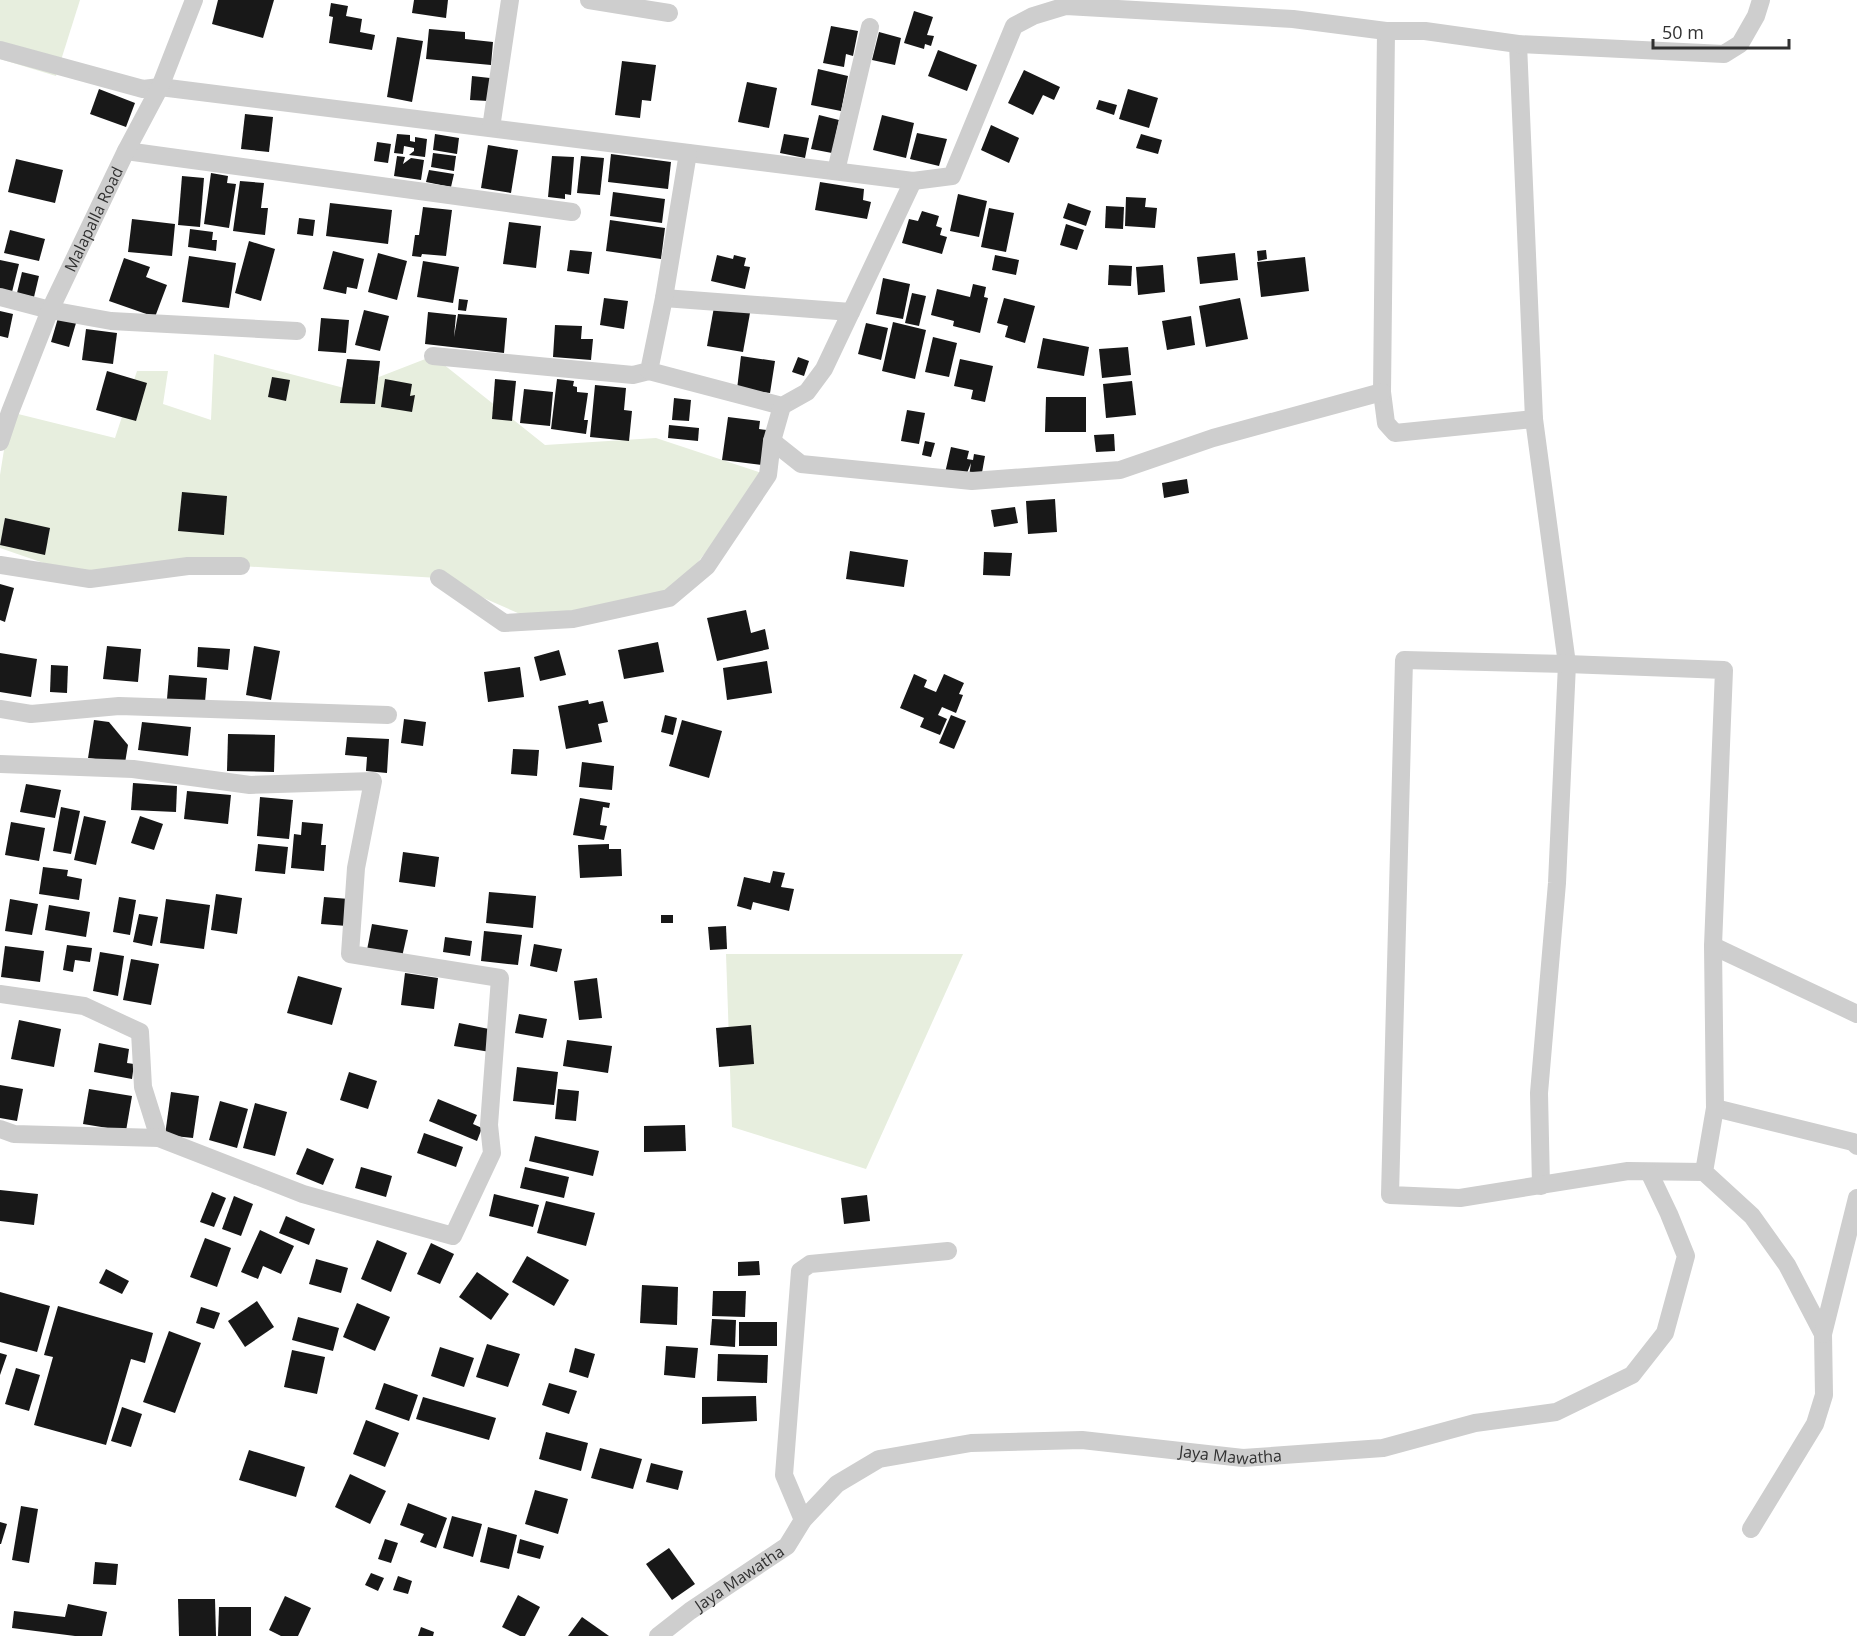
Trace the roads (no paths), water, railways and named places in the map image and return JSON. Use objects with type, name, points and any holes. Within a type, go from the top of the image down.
[{"type":"street","name":"Malapalla Road","points":[[0,442],[50,310],[126,150],[160,87],[194,0]]},
{"type":"street","points":[[491,128],[510,0]]},
{"type":"street","points":[[589,0],[669,13]]},
{"type":"street","points":[[0,50],[143,89],[160,87],[913,181],[952,176],[1014,26],[1033,16],[1066,6],[1293,19],[1386,31],[1425,31],[1518,44],[1724,54],[1740,44],[1756,16],[1761,0]]},
{"type":"street","points":[[836,171],[870,27]]},
{"type":"street","points":[[1386,31],[1382,392],[1386,423],[1395,433],[1534,419]]},
{"type":"street","points":[[1518,44],[1534,419],[1567,664],[1557,883],[1539,1093],[1541,1186]]},
{"type":"street","points":[[126,150],[572,212]]},
{"type":"street","points":[[649,371],[664,298],[688,153]]},
{"type":"street","points":[[433,356],[633,375],[649,371],[782,406],[807,392],[824,369],[913,181]]},
{"type":"street","points":[[0,297],[50,310],[111,321],[297,331]]},
{"type":"street","points":[[664,298],[850,312]]},
{"type":"street","points":[[772,441],[801,464],[972,482],[1120,470],[1213,438],[1382,392]]},
{"type":"street","points":[[438,578],[504,623],[573,619],[669,598],[707,567],[768,475],[772,441],[782,406]]},
{"type":"street","points":[[0,565],[90,579],[188,566],[241,566]]},
{"type":"street","points":[[1704,1172],[1715,1108],[1713,946],[1724,670],[1404,660],[1390,1196],[1461,1198],[1628,1171],[1704,1172],[1752,1216],[1787,1265],[1822,1334]]},
{"type":"street","points":[[0,710],[31,714],[119,706],[388,715]]},
{"type":"street","points":[[0,764],[133,769],[250,785],[373,782],[356,868],[350,954],[500,978],[489,1125],[492,1153],[453,1236],[303,1194],[159,1138],[14,1134],[0,1129]]},
{"type":"street","points":[[1713,946],[1857,1014]]},
{"type":"street","points":[[0,994],[84,1006],[140,1032],[143,1087],[159,1138]]},
{"type":"street","points":[[1715,1108],[1853,1142],[1857,1146]]},
{"type":"street","name":"Jaya Mawatha","points":[[658,1636],[690,1611],[787,1546],[803,1520],[837,1484],[879,1459],[971,1443],[1082,1440],[1243,1458],[1383,1448],[1475,1423],[1556,1412],[1632,1374],[1665,1333],[1686,1256],[1649,1172]]},
{"type":"street","points":[[1751,1529],[1815,1424],[1824,1395],[1822,1334],[1857,1198]]},
{"type":"street","points":[[803,1520],[784,1475],[800,1271],[810,1264],[948,1251]]}]
